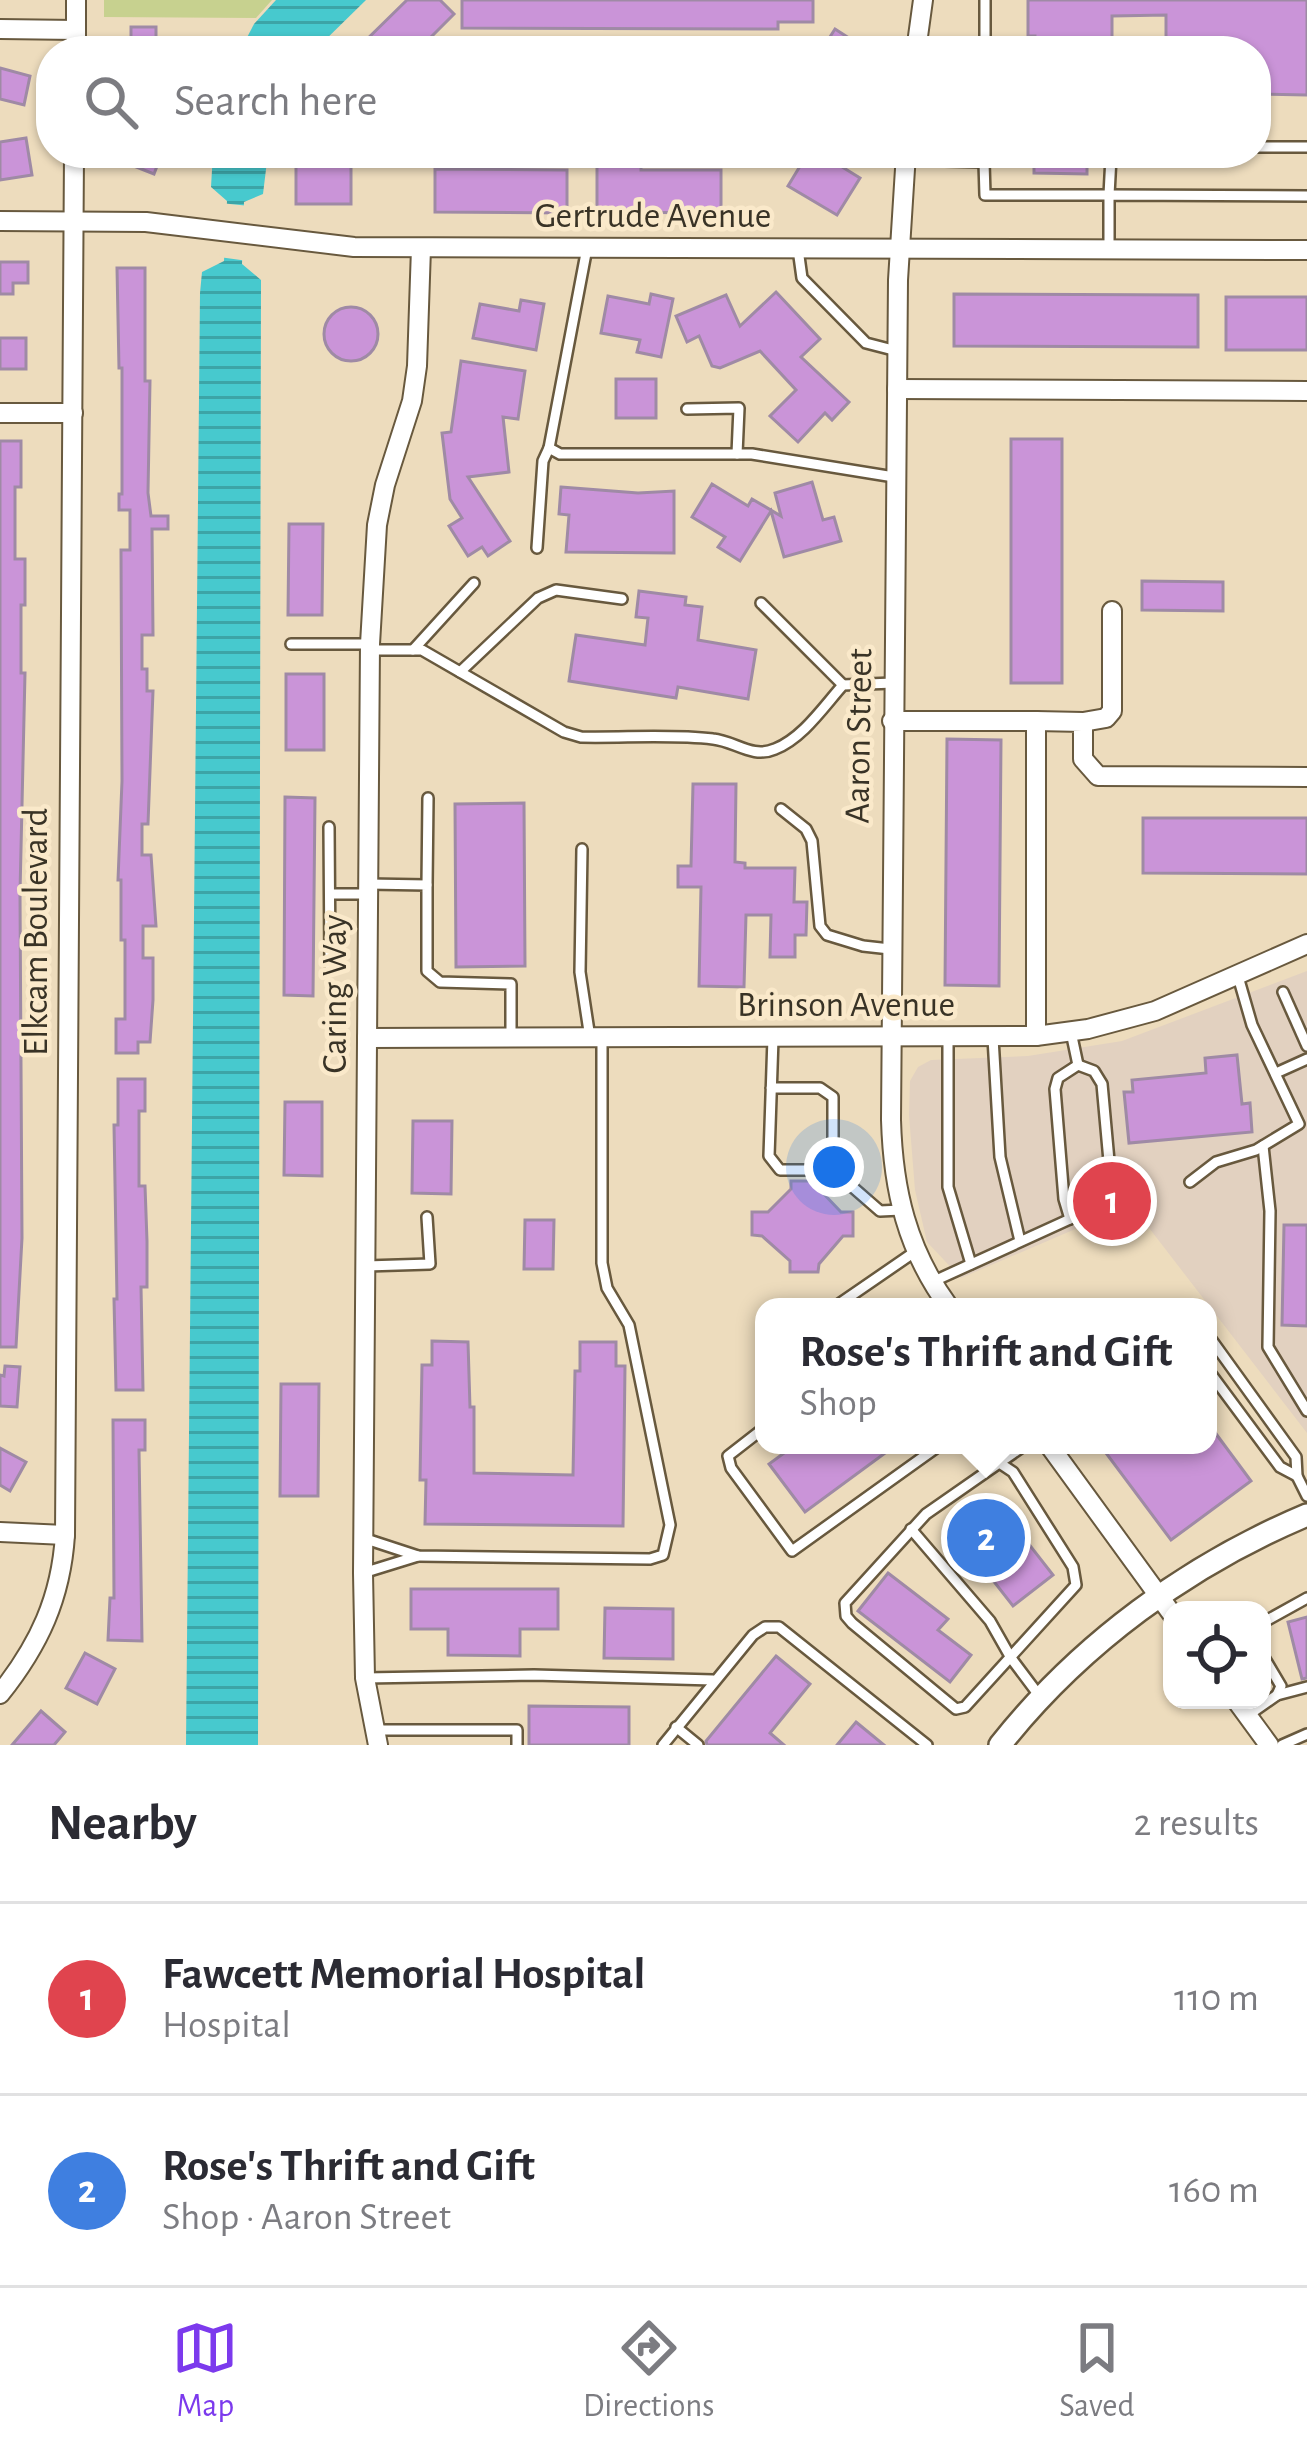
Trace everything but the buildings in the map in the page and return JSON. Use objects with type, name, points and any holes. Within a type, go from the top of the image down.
[{"type":"street","points":[[76,0],[76,36]]},
{"type":"street","points":[[918,36],[923,0]]},
{"type":"street","points":[[0,29],[76,30]]},
{"type":"street","name":"Elkcam Boulevard","points":[[1,1690],[33,1649],[53,1606],[65,1535],[74,168]]},
{"type":"street","name":"Aaron Street","points":[[904,168],[892,721],[892,1146],[901,1210],[916,1251],[943,1298]]},
{"type":"street","name":"Gertrude Avenue","points":[[0,221],[210,228],[328,245],[421,248],[1307,250]]},
{"type":"street","name":"Caring Way","points":[[376,1738],[364,1678],[363,1573],[370,647],[376,526],[412,401],[417,366],[421,248]]},
{"type":"street","points":[[897,389],[1307,391]]},
{"type":"street","points":[[0,413],[73,413]]},
{"type":"street","points":[[892,721],[1084,722],[1106,718],[1112,711],[1112,611]]},
{"type":"street","points":[[1036,721],[1036,1036]]},
{"type":"street","points":[[1084,722],[1083,759],[1098,776],[1307,777]]},
{"type":"street","name":"Brinson Avenue","points":[[367,1038],[1036,1036],[1155,1010],[1307,944]]},
{"type":"street","points":[[1056,1454],[1163,1601]]},
{"type":"street","points":[[1171,1601],[1253,1539],[1307,1515]]},
{"type":"street","points":[[0,1532],[65,1535]]},
{"type":"street","points":[[1000,1745],[1094,1646],[1163,1607]]},
{"type":"street","points":[[1243,1709],[1269,1745]]},
{"type":"lane","points":[[985,0],[985,36]]},
{"type":"lane","points":[[1271,147],[1307,148]]},
{"type":"lane","points":[[984,168],[985,195],[1307,196]]},
{"type":"lane","points":[[1109,249],[1110,168]]},
{"type":"lane","points":[[537,548],[543,460],[587,248]]},
{"type":"lane","points":[[798,249],[802,278],[866,344],[897,351]]},
{"type":"lane","points":[[687,409],[739,408],[737,454]]},
{"type":"lane","points":[[549,448],[560,454],[737,454],[896,477]]},
{"type":"lane","points":[[413,650],[474,583]]},
{"type":"lane","points":[[460,672],[538,598],[556,590],[622,599]]},
{"type":"lane","points":[[761,603],[843,685]]},
{"type":"lane","points":[[290,644],[422,650],[564,732],[581,737],[714,739],[761,752],[776,749],[800,733],[843,685],[893,683]]},
{"type":"lane","points":[[428,797],[428,971],[440,982],[511,983],[511,1039]]},
{"type":"lane","points":[[781,809],[806,829],[812,841],[820,926],[826,935],[890,949]]},
{"type":"lane","points":[[329,827],[330,966]]},
{"type":"lane","points":[[363,1538],[418,1556],[650,1559],[663,1555],[668,1543],[670,1525],[629,1325],[607,1288],[602,1263],[596,1038],[580,972],[582,849]]},
{"type":"lane","points":[[332,894],[427,885]]},
{"type":"lane","points":[[1190,1182],[1216,1162],[1263,1146],[1299,1124],[1252,1025],[1238,974]]},
{"type":"lane","points":[[1283,992],[1307,1046]]},
{"type":"lane","points":[[1070,1032],[1078,1065]]},
{"type":"lane","points":[[948,1037],[948,1187],[971,1264]]},
{"type":"lane","points":[[773,1038],[769,1156],[773,1164],[780,1170],[833,1170],[880,1211],[901,1210]]},
{"type":"lane","points":[[993,1038],[1000,1157],[1020,1241]]},
{"type":"lane","points":[[1276,1073],[1307,1059]]},
{"type":"lane","points":[[932,1282],[1070,1219],[1112,1194],[1102,1084],[1094,1071],[1078,1065]]},
{"type":"lane","points":[[1070,1219],[1064,1199],[1055,1089],[1058,1078],[1078,1065]]},
{"type":"lane","points":[[771,1088],[820,1088],[833,1096],[833,1170]]},
{"type":"lane","points":[[1263,1146],[1270,1211],[1268,1347],[1306,1406]]},
{"type":"lane","points":[[366,1266],[430,1264],[428,1217]]},
{"type":"lane","points":[[848,1298],[916,1251]]},
{"type":"lane","points":[[1217,1347],[1297,1456],[1298,1476],[1307,1496]]},
{"type":"lane","points":[[1217,1382],[1280,1467],[1298,1476]]},
{"type":"lane","points":[[755,1436],[728,1456],[731,1468],[792,1551],[927,1454]]},
{"type":"lane","points":[[1001,1464],[1013,1472],[1073,1567],[1076,1589],[965,1707],[956,1709],[846,1616],[845,1603],[926,1514],[1014,1454]]},
{"type":"lane","points":[[911,1529],[990,1621],[1041,1698]]},
{"type":"lane","points":[[363,1573],[418,1556]]},
{"type":"lane","points":[[1271,1618],[1307,1598]]},
{"type":"lane","points":[[663,1745],[754,1635],[765,1627],[779,1627],[928,1745]]},
{"type":"lane","points":[[1271,1669],[1281,1686],[1277,1695]]},
{"type":"lane","points":[[364,1678],[534,1675],[714,1680]]},
{"type":"lane","points":[[1271,1697],[1307,1687]]},
{"type":"lane","points":[[676,1727],[698,1745]]},
{"type":"lane","points":[[376,1738],[517,1730],[517,1745]]},
{"type":"lane","points":[[1282,1745],[1307,1734]]},
{"type":"shaded area","points":[[1307,971],[1307,1433],[1217,1316],[1217,1298],[1203,1298],[1146,1224],[1131,1212],[1115,1212],[961,1278],[927,1242],[915,1190],[909,1115],[910,1081],[918,1067],[931,1060],[1028,1056],[1122,1041]]},
{"type":"green space","points":[[104,0],[272,0],[256,18],[104,17]]},
{"type":"water","points":[[276,0],[366,0],[329,36],[248,36]]},
{"type":"water","points":[[212,168],[266,168],[263,194],[244,202],[242,264],[261,280],[258,1745],[186,1745],[200,293],[202,272],[224,261],[227,201],[211,187]]},
{"type":"pier","points":[[220,203],[250,206],[248,261],[219,257]]},
{"type":"place","name":"Fawcett Memorial Hospital","points":[[1112,1201]]},
{"type":"place","name":"Rose's Thrift and Gift","points":[[986,1538]]}]
